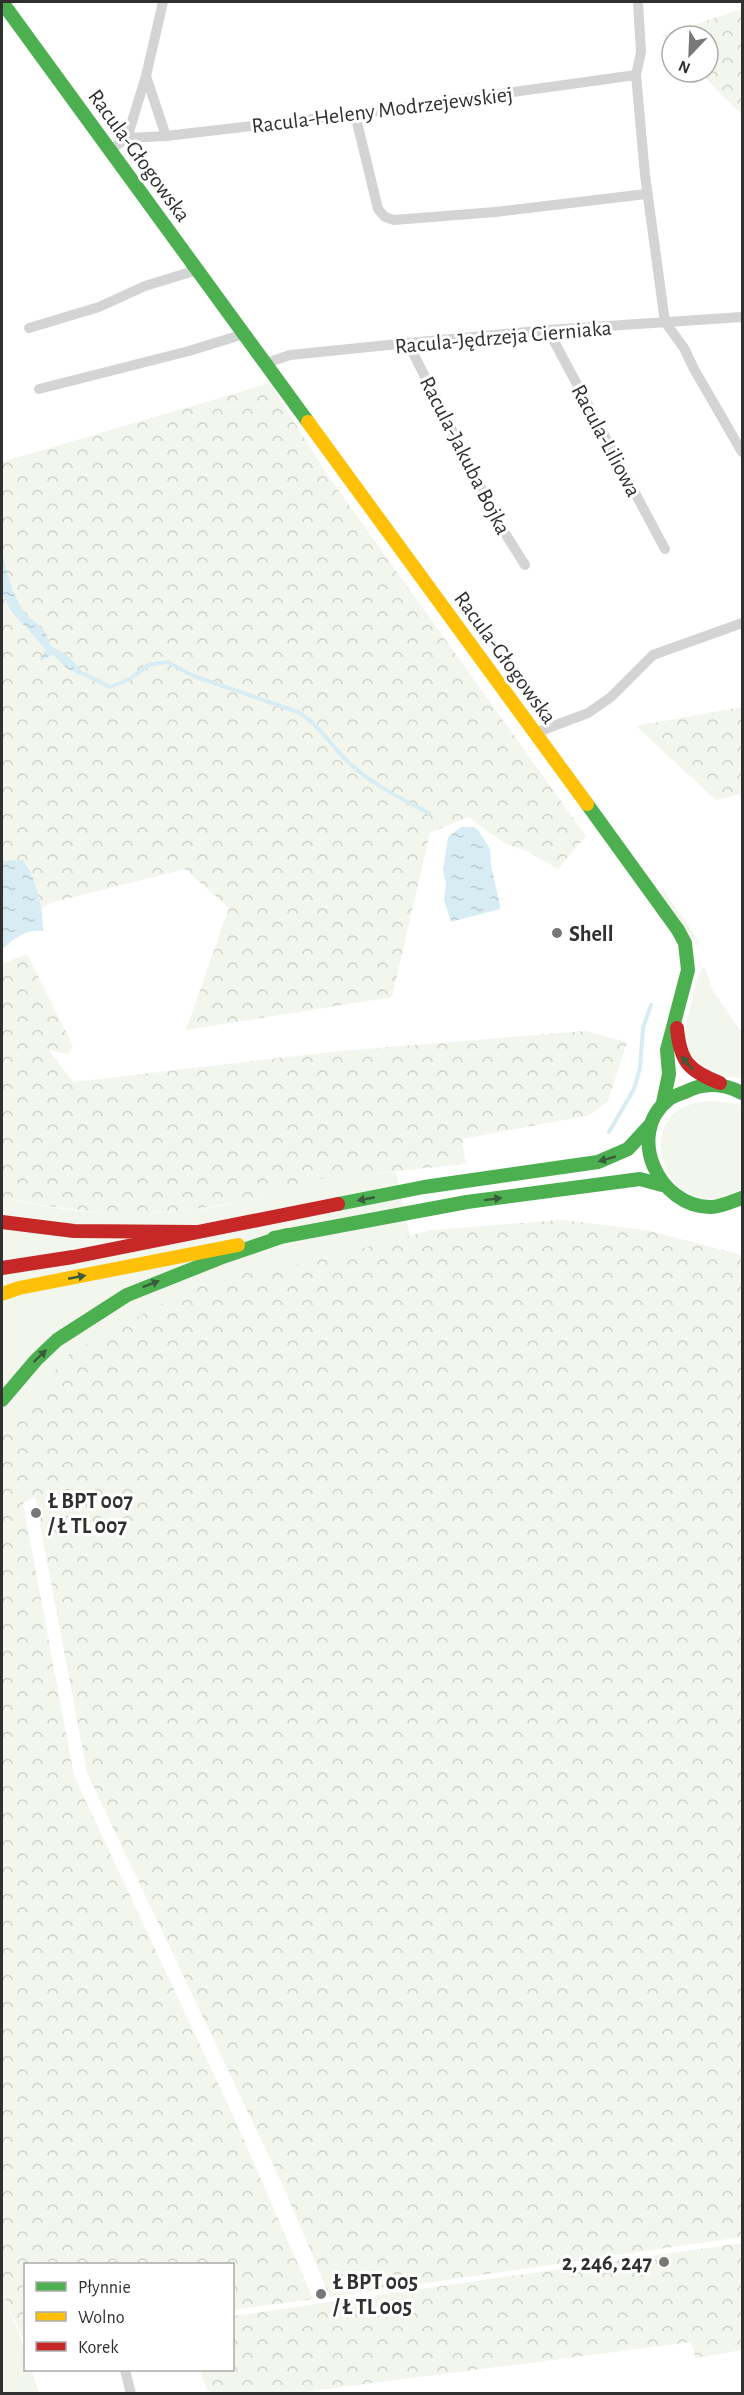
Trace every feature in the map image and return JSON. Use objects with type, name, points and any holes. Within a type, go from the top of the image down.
[{"type":"main road","name":"Racula-Głogowska","points":[[2,2],[664,908],[685,943],[688,970],[668,1050],[669,1074],[663,1103]]},
{"type":"main road","name":"Racula-Głogowska","points":[[676,1020],[680,1055],[686,1064],[694,1072],[737,1089]]},
{"type":"main road","points":[[2,1268],[424,1187],[598,1162],[634,1147],[663,1103],[689,1088],[703,1085],[737,1089]]},
{"type":"main road","points":[[650,1125],[648,1141],[650,1161],[662,1185]]},
{"type":"main road","points":[[2,1294],[19,1288],[467,1202],[640,1179],[662,1185],[677,1198],[694,1206],[713,1208],[739,1201]]},
{"type":"main road","points":[[2,1222],[33,1228],[102,1234],[195,1232]]},
{"type":"main road","points":[[2,1400],[36,1360],[57,1340],[127,1295],[220,1258],[287,1235]]},
{"type":"street","points":[[110,150],[127,138],[146,76],[163,2]]},
{"type":"street","points":[[638,2],[641,52],[636,75],[646,194],[666,322],[684,348],[742,452]]},
{"type":"street","name":"Racula-Heleny Modrzejewskiej","points":[[127,138],[166,136],[355,114],[636,75]]},
{"type":"street","points":[[146,76],[166,136]]},
{"type":"street","points":[[355,114],[378,209],[385,217],[394,219],[495,212],[646,194]]},
{"type":"street","points":[[29,328],[99,307],[145,285],[197,270]]},
{"type":"street","name":"Racula-Jędrzeja Cierniaka","points":[[266,363],[290,355],[548,330],[742,317]]},
{"type":"street","name":"Racula-Liliowa","points":[[548,330],[665,549]]},
{"type":"street","points":[[39,388],[189,351],[244,334]]},
{"type":"street","name":"Racula-Jakuba Bojka","points":[[408,344],[498,522],[525,565]]},
{"type":"street","points":[[535,734],[588,712],[611,697],[653,655],[694,638],[742,623]]},
{"type":"street","points":[[125,2371],[131,2394]]},
{"type":"green space","points":[[742,9],[742,115],[712,84],[720,84],[720,24],[696,24]]},
{"type":"green space","points":[[270,383],[326,473],[586,836],[558,869],[529,852],[504,843],[468,817],[430,833],[392,997],[186,1030],[229,908],[185,869],[50,903],[42,909],[43,931],[26,933],[2,949],[2,462]]},
{"type":"green space","points":[[742,707],[742,794],[716,800],[636,726]]},
{"type":"green space","points":[[662,888],[697,938],[700,948],[662,895]]},
{"type":"green space","points":[[27,954],[73,1046],[68,1054],[49,1050],[73,1082],[340,1051],[586,1031],[627,1042],[608,1101],[590,1115],[462,1139],[466,1164],[311,1180],[243,1202],[188,1210],[121,1215],[47,1206],[2,1197],[2,964]]},
{"type":"green space","points":[[704,966],[713,991],[742,1033],[742,1078],[722,1075],[703,1067],[689,1053],[685,1032],[687,1020],[696,982]]},
{"type":"green space","points":[[711,1101],[739,1104],[742,1107],[742,1190],[726,1198],[702,1198],[682,1189],[669,1174],[662,1156],[661,1136],[669,1119],[685,1106]]},
{"type":"green space","points":[[396,1172],[410,1236],[327,1258],[203,1281],[66,1356],[2,1437],[2,1197],[61,1209],[151,1213],[241,1202],[320,1178]]},
{"type":"green space","points":[[562,1220],[646,1230],[742,1255],[742,2237],[330,2297],[285,2190],[87,1773],[35,1497],[23,1503],[74,1776],[237,2124],[313,2299],[234,2310],[234,2263],[24,2263],[24,2336],[22,2337],[2,2291],[2,1437],[66,1356],[203,1281],[327,1258],[431,1230]]},
{"type":"green space","points":[[742,2243],[742,2350],[696,2358],[691,2342],[296,2393],[209,2393],[199,2371],[234,2371],[234,2316]]},
{"type":"green space","points":[[2,2291],[24,2346],[24,2371],[32,2371],[39,2393],[2,2393]]},
{"type":"water","points":[[2,552],[11,586],[24,611],[41,627],[50,645],[68,656],[82,671],[84,674],[82,676],[68,669],[52,654],[41,661],[46,650],[12,612],[2,593]]},
{"type":"water","points":[[461,827],[474,827],[478,830],[490,849],[491,866],[500,909],[451,922],[444,900],[446,884],[443,871],[448,837]]},
{"type":"water","points":[[23,860],[38,894],[43,931],[26,933],[2,949],[2,861]]},
{"type":"waterway","points":[[84,674],[110,687],[130,679],[148,665],[167,662],[194,676],[298,712],[313,723],[359,772],[429,813]]},
{"type":"waterway","points":[[609,1132],[634,1089],[640,1068],[643,1028],[651,1005]]},
{"type":"traffic: fast","points":[[2,2],[308,422]]},
{"type":"traffic: fast","points":[[587,804],[685,943],[688,970],[667,1050],[669,1074],[663,1103]]},
{"type":"traffic: fast","points":[[742,1093],[728,1087],[714,1085],[692,1089],[668,1100],[655,1114],[649,1131],[649,1149],[654,1167],[663,1183],[676,1195],[692,1204],[711,1207],[742,1198]]},
{"type":"traffic: fast","points":[[338,1204],[424,1187],[598,1162],[628,1149],[650,1125]]},
{"type":"traffic: fast","points":[[274,1238],[467,1202],[640,1179],[662,1185]]},
{"type":"traffic: fast","points":[[2,1400],[36,1360],[57,1340],[127,1295],[220,1258],[287,1235]]},
{"type":"traffic: slow","points":[[308,422],[587,804]]},
{"type":"traffic: slow","points":[[2,1294],[19,1288],[238,1245]]},
{"type":"traffic: jam","points":[[677,1028],[678,1040],[688,1064],[701,1074],[720,1083]]},
{"type":"traffic: jam","points":[[2,1268],[73,1257],[338,1204]]},
{"type":"traffic: jam","points":[[2,1222],[74,1231],[195,1232]]},
{"type":"place","name":"Shell","points":[[557,933]]},
{"type":"place","name":"Ł BPT 007 / Ł TL 007","points":[[36,1513]]},
{"type":"place","name":"2, 246, 247","points":[[664,2262]]},
{"type":"place","name":"Ł BPT 005 / Ł TL 005","points":[[321,2294]]}]
